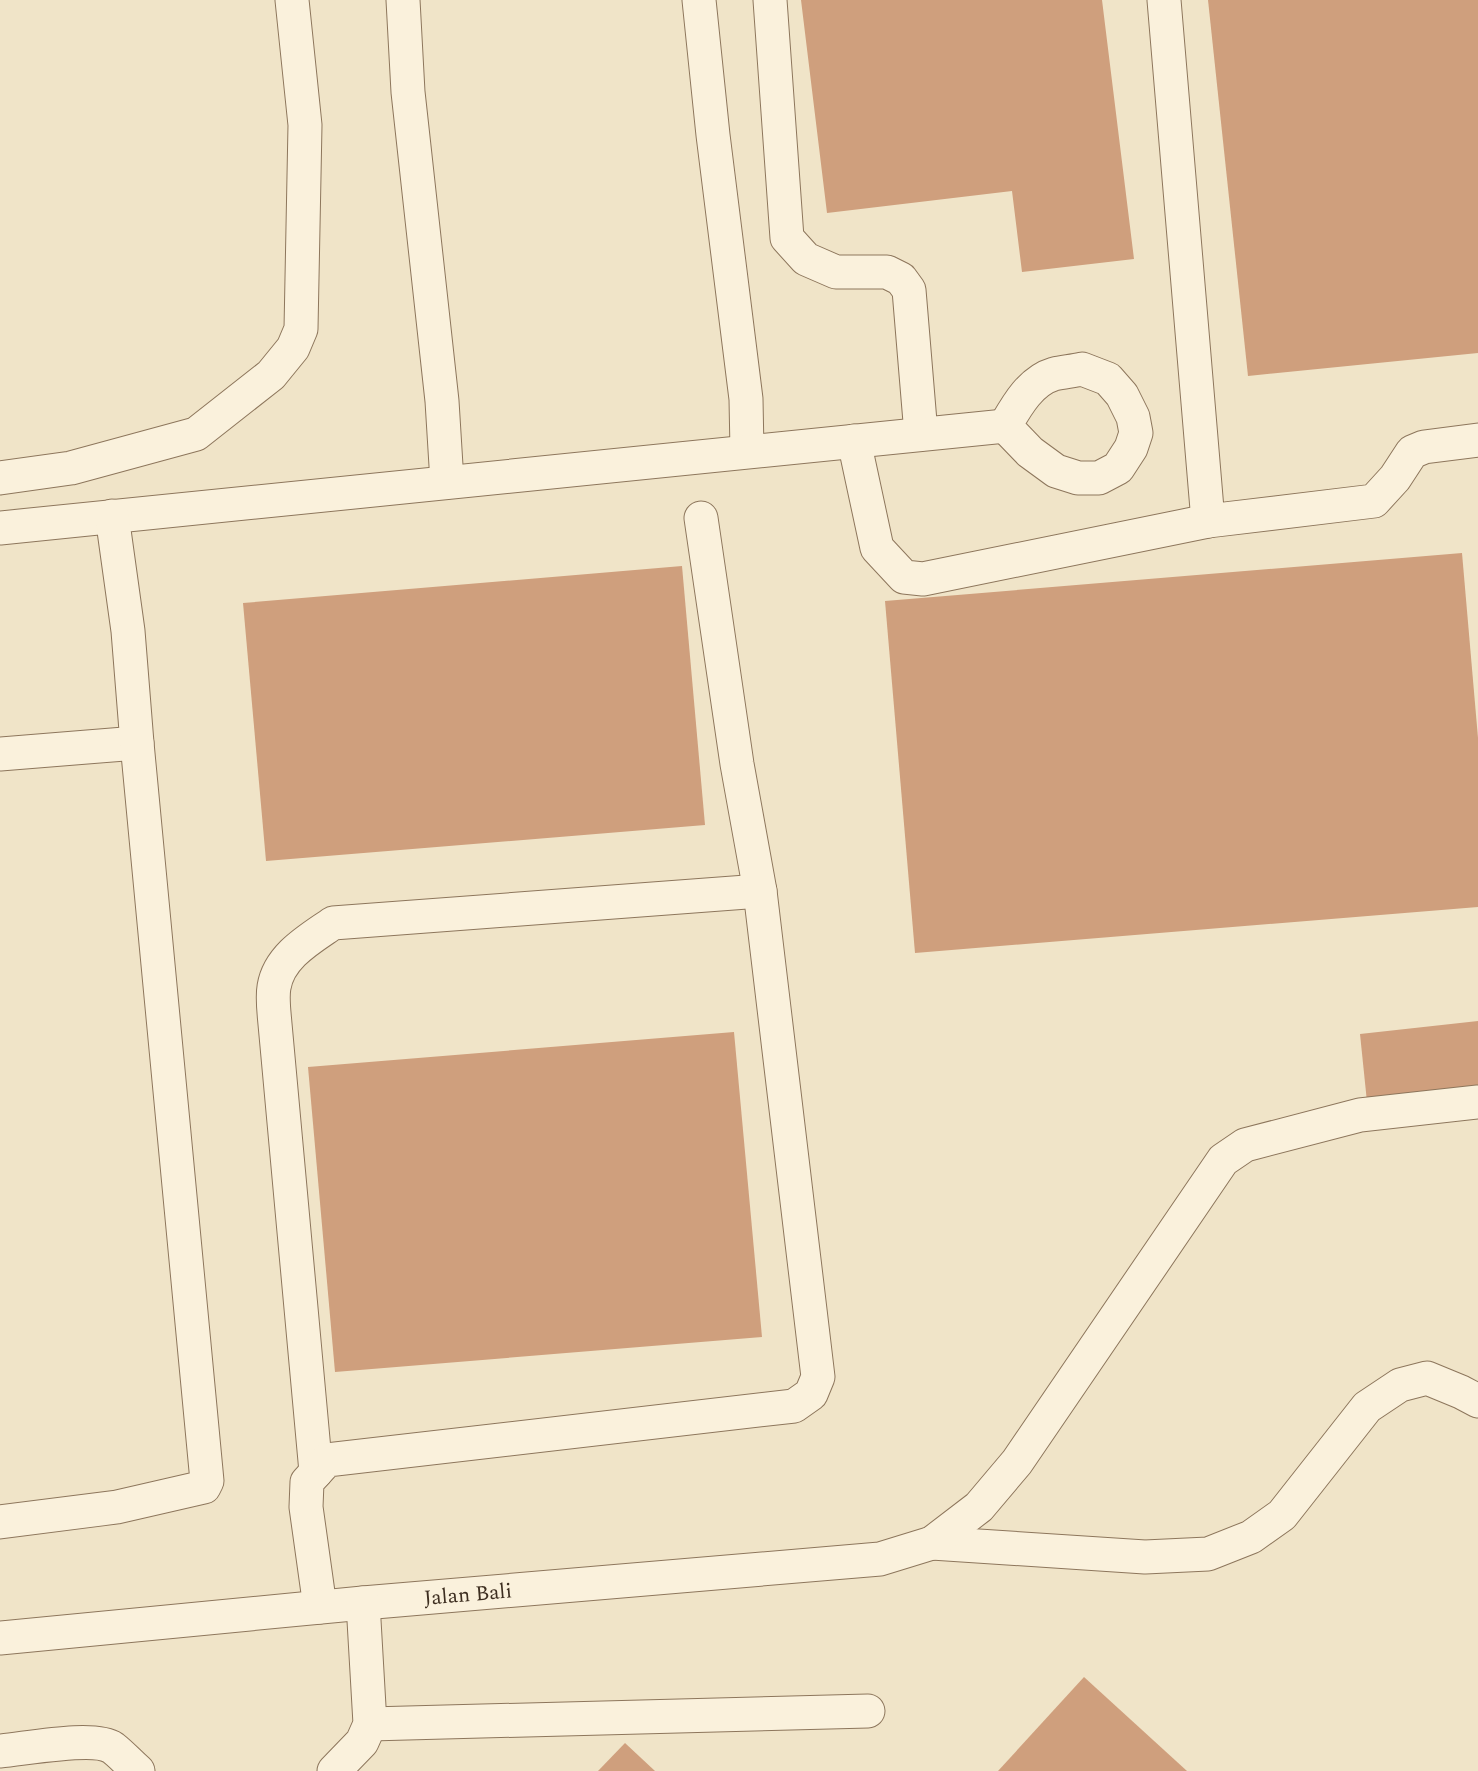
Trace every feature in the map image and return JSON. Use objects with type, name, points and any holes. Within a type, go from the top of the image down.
[{"type":"street","points":[[0,478],[71,468],[196,434],[271,375],[293,348],[301,329],[305,125],[292,0]]},
{"type":"street","points":[[403,0],[408,92],[442,402],[447,482]]},
{"type":"street","points":[[699,0],[713,135],[746,399],[747,451]]},
{"type":"street","points":[[770,0],[787,238],[806,259],[836,272],[887,272],[901,279],[909,290],[921,434]]},
{"type":"street","points":[[1164,0],[1208,521]]},
{"type":"street","points":[[0,528],[1005,426]]},
{"type":"street","points":[[854,441],[877,548],[904,578],[923,579],[1208,521],[1374,501],[1395,478],[1412,452],[1424,447],[1478,440]]},
{"type":"street","points":[[0,1522],[117,1507],[204,1487],[207,1481],[128,631],[112,516]]},
{"type":"street","points":[[320,1607],[306,1507],[307,1482],[327,1460],[794,1406],[811,1394],[819,1377],[760,891],[737,764],[701,518]]},
{"type":"street","points":[[0,754],[137,743]]},
{"type":"street","points":[[316,1472],[274,1024],[274,986],[281,966],[298,948],[333,923],[760,891]]},
{"type":"street","points":[[932,1543],[979,1507],[1017,1462],[1223,1160],[1245,1145],[1360,1115],[1478,1102]]},
{"type":"street","points":[[932,1543],[1145,1557],[1208,1554],[1251,1537],[1282,1515],[1367,1407],[1400,1385],[1427,1378],[1478,1401]]},
{"type":"street","name":"Jalan Bali","points":[[0,1638],[363,1603],[880,1559],[932,1543]]},
{"type":"street","points":[[334,1771],[362,1742],[370,1724],[363,1603]]},
{"type":"street","points":[[370,1724],[868,1711]]},
{"type":"street","points":[[0,1751],[87,1742],[103,1744],[112,1748],[138,1771]]},
{"type":"building","points":[[801,0],[1102,0],[1134,259],[1022,272],[1012,191],[827,213]]},
{"type":"building","points":[[1208,0],[1478,0],[1478,353],[1248,376]]},
{"type":"building","points":[[1462,553],[1478,738],[1478,907],[915,953],[885,601]]},
{"type":"building","points":[[682,566],[705,825],[266,861],[243,603]]},
{"type":"building","points":[[1478,1021],[1478,1090],[1367,1102],[1360,1034]]},
{"type":"building","points":[[734,1032],[762,1337],[335,1372],[308,1067]]},
{"type":"building","points":[[1084,1677],[1187,1771],[998,1771]]},
{"type":"building","points":[[625,1743],[655,1771],[598,1771]]}]
